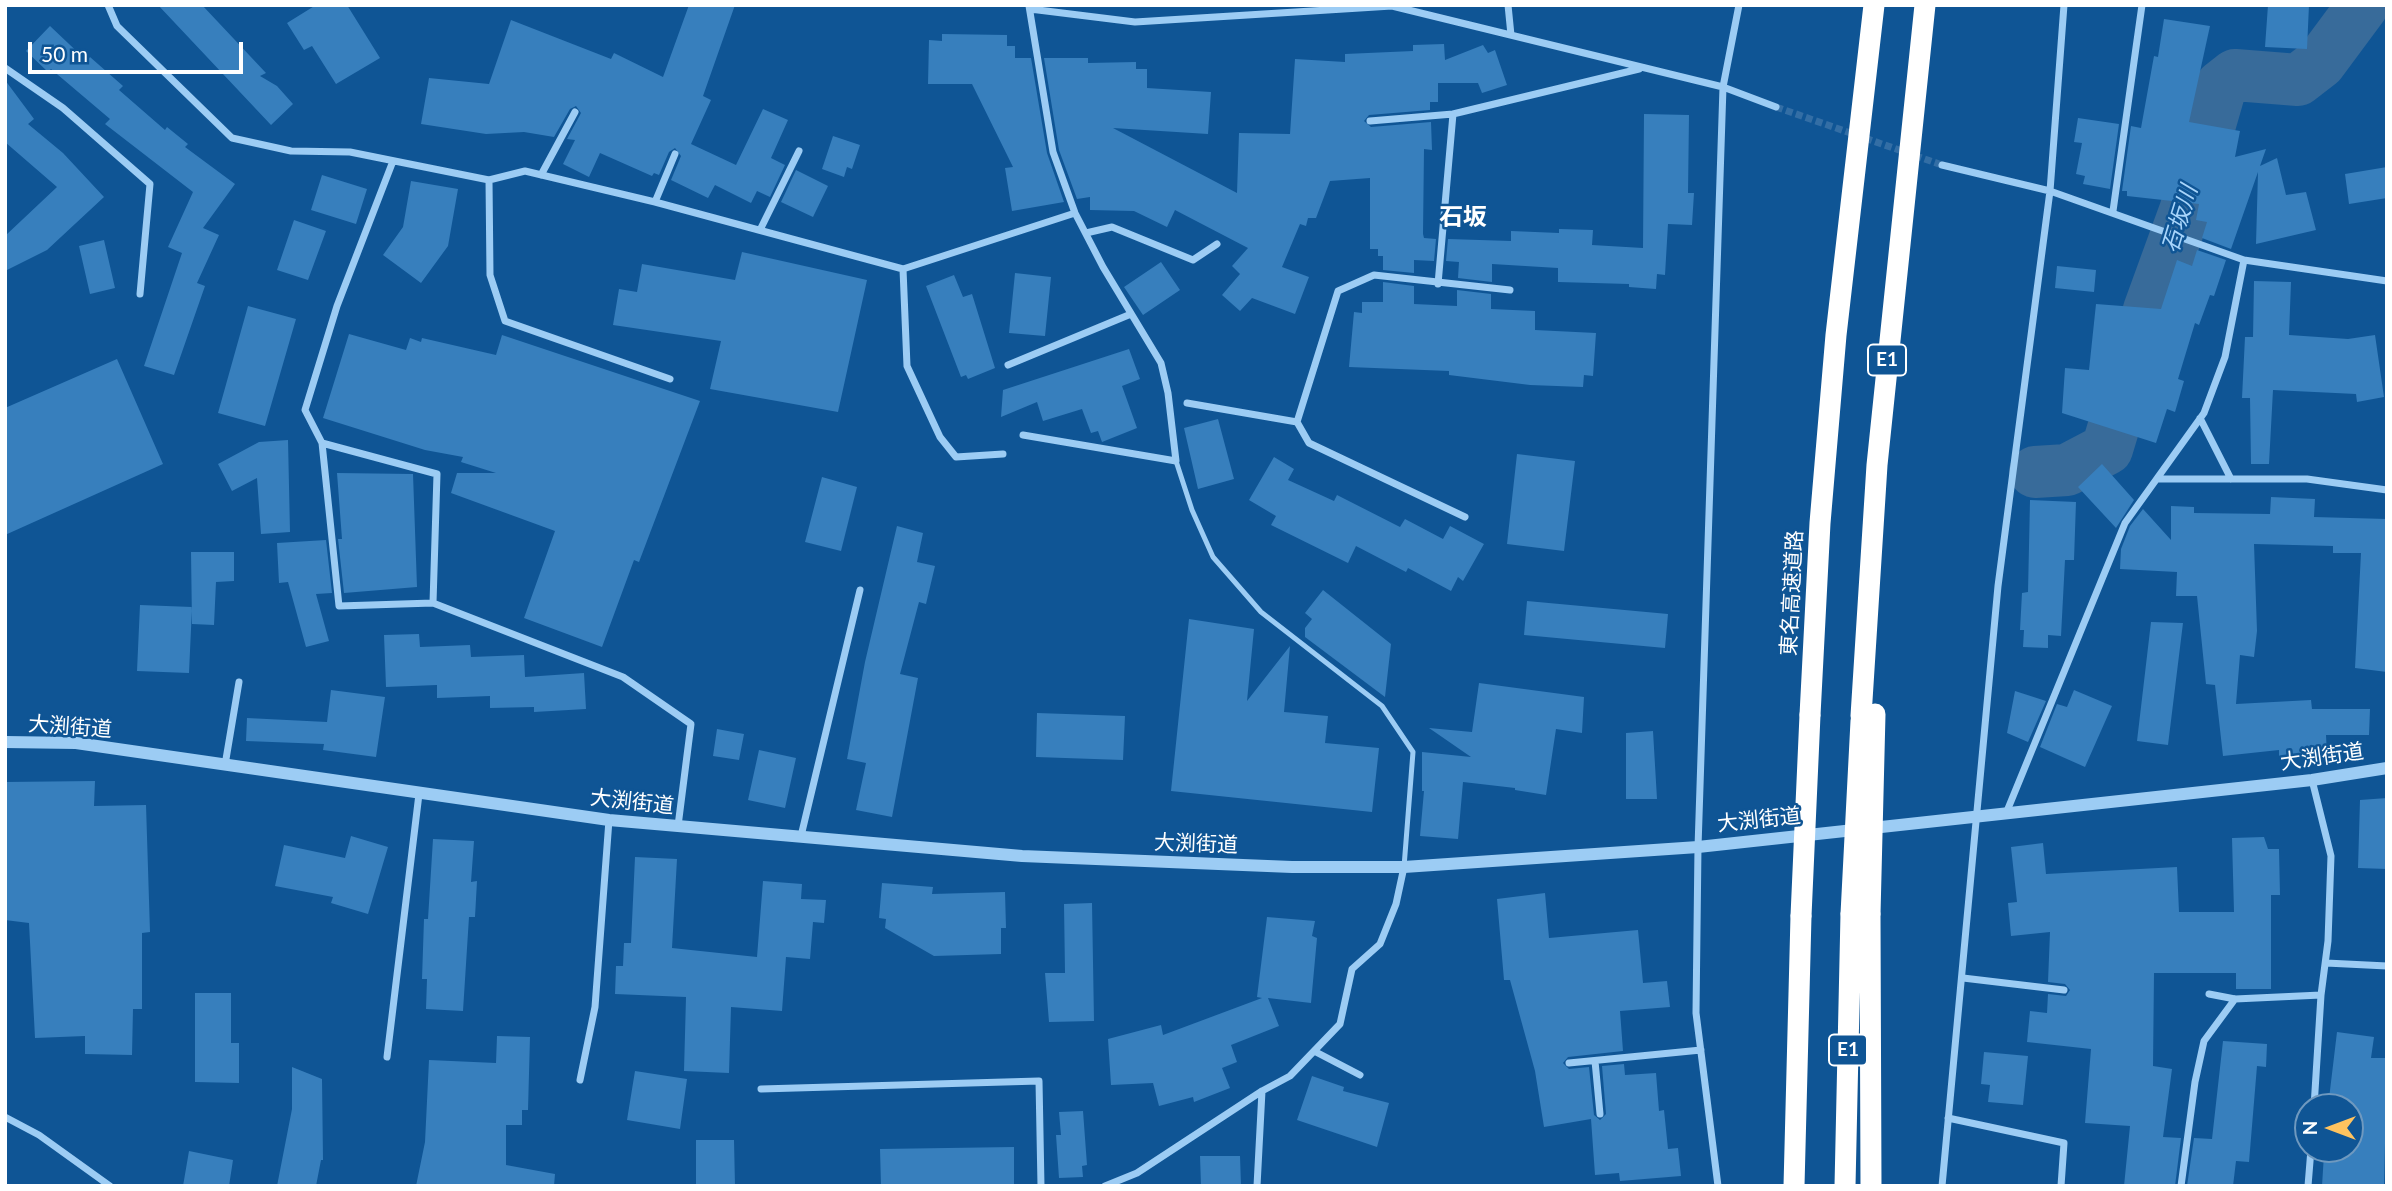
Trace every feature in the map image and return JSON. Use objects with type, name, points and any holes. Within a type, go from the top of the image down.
[{"type":"highway","name":"東名高速道路","points":[[1794,1186],[1801,916],[1820,523],[1835,348],[1874,5]]},
{"type":"highway","name":"E1","points":[[1845,1186],[1868,715],[1869,555],[1925,5]]},
{"type":"highway","points":[[1860,914],[1871,1186]]},
{"type":"street","points":[[108,5],[117,26],[232,138],[291,151],[350,152],[489,180],[525,171],[655,202],[903,269],[1075,213]]},
{"type":"street","points":[[1508,5],[1511,35]]},
{"type":"street","points":[[1718,1186],[1696,1013],[1698,846],[1723,87],[1739,5]]},
{"type":"street","points":[[1942,1186],[2012,468],[2050,191],[2064,5]]},
{"type":"street","points":[[2113,211],[2142,5]]},
{"type":"street","points":[[1023,435],[1176,461],[1168,393],[1161,363],[1075,213],[1053,152],[1029,7],[1135,22],[1392,6],[1723,87],[1776,107]]},
{"type":"street","points":[[5,68],[63,108],[150,184],[140,294]]},
{"type":"street","points":[[1370,121],[1453,114],[1643,68]]},
{"type":"street","points":[[541,175],[575,112]]},
{"type":"street","points":[[1438,284],[1453,114]]},
{"type":"street","points":[[760,230],[799,151]]},
{"type":"street","points":[[655,202],[675,154]]},
{"type":"street","points":[[394,161],[337,306],[305,410],[322,443],[339,607],[433,603],[623,677],[691,724],[678,827]]},
{"type":"street","points":[[1941,165],[2050,191],[2113,211],[2244,260],[2387,281]]},
{"type":"street","points":[[489,180],[490,275],[505,321],[670,379]]},
{"type":"street","points":[[1086,233],[1112,227],[1193,261],[1217,244]]},
{"type":"street","points":[[2007,811],[2126,523],[2200,418],[2225,357],[2244,260]]},
{"type":"street","points":[[903,269],[907,366],[940,437],[956,457],[1003,454]]},
{"type":"street","points":[[1465,517],[1309,443],[1297,422],[1338,291],[1374,275],[1438,284],[1510,289]]},
{"type":"street","points":[[1008,365],[1131,314]]},
{"type":"street","points":[[1187,403],[1297,422]]},
{"type":"street","points":[[2200,418],[2231,479]]},
{"type":"street","points":[[322,443],[438,474],[433,603]]},
{"type":"street","points":[[2158,479],[2307,479],[2387,491]]},
{"type":"street","points":[[801,836],[860,590]]},
{"type":"street","points":[[225,765],[239,682]]},
{"type":"street","name":"大渕街道","points":[[5,742],[76,743],[419,794],[678,827],[1022,856],[1292,867],[1404,867],[1698,846],[2312,780],[2385,765]]},
{"type":"street","points":[[2312,780],[2331,856],[2326,963],[2321,995],[2315,1093]]},
{"type":"street","points":[[387,1057],[419,794]]},
{"type":"street","points":[[580,1080],[595,1007],[608,820]]},
{"type":"street","points":[[1105,1186],[1137,1172],[1262,1091],[1290,1076],[1340,1024],[1352,968],[1380,944],[1396,904],[1404,867]]},
{"type":"street","points":[[2326,963],[2387,966]]},
{"type":"street","points":[[1963,978],[2064,990]]},
{"type":"street","points":[[2209,994],[2235,999],[2321,995]]},
{"type":"street","points":[[2181,1186],[2195,1082],[2204,1041],[2235,999]]},
{"type":"street","points":[[1569,1063],[1701,1050]]},
{"type":"street","points":[[1314,1051],[1360,1075]]},
{"type":"street","points":[[1595,1061],[1600,1114]]},
{"type":"street","points":[[761,1089],[1040,1081],[1041,1186]]},
{"type":"street","points":[[1257,1186],[1262,1091]]},
{"type":"street","points":[[5,1117],[39,1135],[110,1186]]},
{"type":"street","points":[[1948,1118],[2064,1143],[2061,1186]]},
{"type":"street","points":[[2308,1186],[2310,1163]]},
{"type":"lane","points":[[1176,461],[1192,510],[1213,557],[1261,612],[1382,706],[1413,752],[1404,867]]},
{"type":"building","points":[[158,5],[202,5],[266,73],[260,76],[277,86],[293,104],[271,125]]},
{"type":"building","points":[[316,5],[347,5],[380,58],[336,84],[312,46],[304,50],[287,23]]},
{"type":"building","points":[[689,5],[735,5],[703,96],[711,100],[691,144],[736,165],[763,109],[788,120],[771,158],[785,165],[770,197],[757,191],[751,203],[715,185],[708,198],[671,180],[681,156],[675,148],[669,152],[659,175],[654,173],[652,176],[600,153],[589,177],[563,164],[575,140],[567,139],[581,113],[576,106],[570,109],[554,137],[524,132],[486,134],[421,124],[429,78],[489,84],[511,20],[611,59],[614,53],[663,77]]},
{"type":"building","points":[[2268,5],[2309,5],[2307,49],[2265,47]]},
{"type":"building","points":[[2164,19],[2210,26],[2189,122],[2240,131],[2235,157],[2266,149],[2260,166],[2277,158],[2286,195],[2306,192],[2316,230],[2256,244],[2258,172],[2231,249],[2202,238],[2207,222],[2196,220],[2199,204],[2127,196],[2127,191],[2122,191],[2131,126],[2141,128],[2154,56],[2158,57]]},
{"type":"building","points":[[50,26],[87,61],[90,57],[123,86],[119,90],[165,130],[167,127],[188,144],[185,147],[235,184],[203,228],[219,235],[197,283],[205,286],[174,375],[144,366],[182,253],[168,247],[193,192],[105,124],[110,119],[51,69],[48,72],[26,51]]},
{"type":"building","points":[[942,34],[1007,35],[1007,46],[1015,46],[1015,58],[1031,58],[1047,153],[1064,202],[1012,211],[1005,168],[1013,167],[972,84],[928,84],[929,40],[942,41]]},
{"type":"building","points":[[1444,44],[1445,60],[1483,45],[1488,53],[1495,50],[1507,85],[1482,93],[1478,83],[1438,83],[1438,102],[1430,102],[1430,110],[1369,115],[1364,121],[1371,127],[1431,122],[1432,150],[1424,149],[1423,234],[1424,238],[1436,239],[1434,261],[1414,260],[1414,273],[1383,270],[1383,256],[1378,256],[1378,249],[1370,249],[1370,178],[1330,181],[1316,218],[1308,218],[1306,226],[1300,224],[1282,267],[1309,277],[1295,314],[1252,298],[1240,311],[1222,295],[1240,274],[1232,266],[1248,248],[1175,210],[1167,227],[1134,211],[1090,210],[1090,197],[1077,199],[1059,150],[1044,58],[1088,58],[1088,63],[1136,62],[1136,69],[1147,69],[1147,88],[1211,92],[1208,134],[1113,128],[1237,193],[1239,133],[1290,134],[1295,59],[1345,62],[1345,54],[1413,51],[1413,45]]},
{"type":"building","points":[[5,80],[34,119],[28,124],[63,153],[104,197],[47,250],[5,271],[5,236],[57,187],[5,142]]},
{"type":"building","points":[[1644,114],[1689,115],[1688,193],[1694,193],[1692,225],[1668,224],[1665,275],[1657,274],[1656,289],[1629,287],[1629,284],[1558,282],[1558,268],[1492,264],[1492,282],[1458,278],[1459,262],[1446,261],[1448,239],[1511,241],[1511,231],[1559,233],[1559,229],[1593,230],[1592,245],[1643,248]]},
{"type":"building","points":[[2078,118],[2119,124],[2110,189],[2083,184],[2085,176],[2076,174],[2082,143],[2074,142]]},
{"type":"building","points":[[833,136],[860,145],[852,169],[847,167],[844,177],[822,169]]},
{"type":"building","points":[[2387,167],[2387,198],[2349,204],[2345,174]]},
{"type":"building","points":[[796,170],[828,186],[813,217],[781,202]]},
{"type":"building","points":[[322,175],[367,189],[356,224],[311,210]]},
{"type":"building","points":[[411,181],[458,189],[448,246],[421,283],[383,255],[403,227]]},
{"type":"building","points":[[294,220],[326,231],[308,280],[277,270]]},
{"type":"building","points":[[104,240],[115,288],[90,294],[79,246]]},
{"type":"building","points":[[2197,250],[2226,260],[2214,296],[2210,295],[2199,325],[2195,323],[2178,379],[2184,381],[2175,412],[2167,409],[2156,443],[2062,413],[2065,368],[2089,370],[2096,304],[2161,309],[2177,260],[2192,266]]},
{"type":"building","points":[[742,252],[867,280],[838,412],[710,389],[721,341],[613,325],[619,289],[637,292],[642,264],[735,280]]},
{"type":"building","points":[[1161,262],[1180,290],[1143,315],[1124,287]]},
{"type":"building","points":[[2057,266],[2096,270],[2094,292],[2055,288]]},
{"type":"building","points":[[1015,273],[1051,277],[1045,336],[1009,333]]},
{"type":"building","points":[[954,275],[963,297],[972,294],[995,368],[968,379],[966,375],[961,377],[926,286]]},
{"type":"building","points":[[2254,281],[2291,282],[2289,335],[2348,339],[2375,335],[2384,397],[2357,402],[2356,394],[2273,390],[2269,464],[2251,464],[2250,398],[2242,398],[2245,337],[2253,337]]},
{"type":"building","points":[[1383,282],[1414,286],[1414,304],[1457,306],[1457,290],[1491,294],[1491,309],[1535,311],[1535,330],[1596,333],[1593,376],[1584,375],[1583,387],[1530,385],[1449,375],[1449,371],[1349,367],[1354,312],[1362,313],[1362,302],[1383,302]]},
{"type":"building","points":[[248,306],[296,319],[265,426],[218,413]]},
{"type":"building","points":[[349,334],[406,350],[410,338],[421,342],[422,338],[496,355],[502,335],[700,401],[639,562],[634,560],[602,647],[524,618],[555,531],[451,493],[457,473],[496,473],[461,462],[463,457],[425,450],[323,418]]},
{"type":"building","points":[[1129,349],[1140,379],[1122,386],[1137,428],[1102,442],[1098,431],[1091,433],[1082,409],[1043,421],[1037,402],[1001,417],[1003,390]]},
{"type":"building","points":[[117,359],[163,464],[5,535],[5,408]]},
{"type":"building","points":[[1218,419],[1234,479],[1198,489],[1184,428]]},
{"type":"building","points":[[288,440],[290,532],[261,534],[257,478],[232,491],[218,464],[259,442]]},
{"type":"building","points":[[1517,454],[1575,461],[1564,551],[1507,544]]},
{"type":"building","points":[[1274,457],[1294,469],[1288,480],[1334,501],[1337,495],[1400,527],[1405,519],[1443,539],[1450,526],[1484,544],[1463,581],[1458,577],[1451,591],[1408,568],[1406,572],[1356,546],[1348,563],[1271,525],[1276,516],[1249,500]]},
{"type":"building","points":[[2102,464],[2134,500],[2116,528],[2078,487]]},
{"type":"building","points":[[337,473],[413,474],[417,587],[344,593],[338,539],[342,539]]},
{"type":"building","points":[[822,477],[857,487],[841,551],[805,542]]},
{"type":"building","points":[[2271,497],[2315,499],[2314,517],[2387,519],[2387,672],[2355,668],[2361,553],[2333,553],[2333,546],[2254,544],[2257,631],[2254,657],[2240,655],[2236,704],[2311,700],[2312,709],[2370,709],[2369,735],[2326,735],[2327,755],[2279,758],[2279,750],[2223,756],[2215,685],[2206,684],[2197,596],[2176,596],[2177,572],[2120,569],[2121,549],[2130,526],[2143,509],[2171,540],[2171,506],[2194,507],[2194,513],[2270,514]]},
{"type":"building","points":[[2030,500],[2076,502],[2074,560],[2065,560],[2061,636],[2048,635],[2048,648],[2023,647],[2024,630],[2020,630],[2022,593],[2028,592]]},
{"type":"building","points":[[897,526],[923,533],[917,562],[935,566],[926,604],[919,602],[900,674],[918,678],[892,817],[856,810],[866,763],[847,759],[865,662]]},
{"type":"building","points":[[326,540],[332,593],[316,594],[329,641],[306,647],[288,582],[279,583],[277,543]]},
{"type":"building","points":[[191,552],[234,552],[234,581],[216,582],[214,625],[192,624]]},
{"type":"building","points":[[1323,590],[1391,644],[1385,697],[1305,637],[1305,628],[1312,619],[1305,613]]},
{"type":"building","points":[[1527,601],[1668,614],[1665,648],[1524,635]]},
{"type":"building","points":[[140,605],[192,607],[189,673],[137,671]]},
{"type":"building","points":[[1189,619],[1254,629],[1247,701],[1290,646],[1284,712],[1328,716],[1325,743],[1379,748],[1372,812],[1171,791]]},
{"type":"building","points":[[2151,622],[2183,623],[2168,745],[2137,741]]},
{"type":"building","points":[[419,634],[420,647],[470,645],[471,657],[524,655],[525,677],[584,673],[586,709],[534,712],[534,707],[490,708],[490,696],[437,698],[437,685],[386,687],[384,635]]},
{"type":"building","points":[[1479,683],[1584,697],[1582,733],[1556,729],[1546,795],[1515,788],[1463,782],[1458,839],[1420,836],[1424,791],[1422,752],[1471,757],[1429,728],[1472,732]]},
{"type":"building","points":[[331,690],[385,697],[376,757],[323,750],[324,744],[246,741],[247,718],[327,722]]},
{"type":"building","points":[[2074,690],[2112,706],[2085,767],[2040,747],[2057,704],[2067,707]]},
{"type":"building","points":[[2015,691],[2046,701],[2028,742],[2007,733]]},
{"type":"building","points":[[1037,713],[1125,716],[1123,760],[1036,757]]},
{"type":"building","points":[[717,729],[744,734],[739,760],[713,756]]},
{"type":"building","points":[[1653,731],[1657,799],[1626,799],[1626,733]]},
{"type":"building","points":[[759,750],[796,758],[785,808],[748,800]]},
{"type":"building","points":[[95,781],[94,806],[146,805],[150,932],[142,933],[142,1009],[133,1009],[132,1055],[85,1054],[85,1036],[35,1038],[29,923],[5,920],[5,782]]},
{"type":"building","points":[[2387,798],[2387,869],[2358,868],[2360,800]]},
{"type":"building","points":[[351,836],[388,847],[368,914],[331,903],[333,897],[275,886],[284,845],[345,858]]},
{"type":"building","points":[[2264,837],[2268,849],[2279,849],[2280,895],[2271,895],[2271,989],[2236,989],[2236,973],[2154,973],[2153,1066],[2172,1069],[2163,1137],[2181,1138],[2175,1186],[2124,1186],[2130,1126],[2085,1123],[2091,1049],[2027,1042],[2030,1011],[2047,1013],[2048,994],[2066,996],[2070,990],[2065,984],[2048,982],[2050,932],[2011,936],[2008,903],[2017,902],[2011,847],[2043,843],[2046,874],[2177,867],[2179,912],[2234,912],[2232,838]]},
{"type":"building","points":[[433,839],[474,841],[471,882],[477,881],[475,917],[469,917],[463,1011],[426,1009],[427,979],[422,979],[424,919],[428,919]]},
{"type":"building","points":[[635,857],[677,859],[672,948],[757,957],[763,881],[802,884],[801,899],[826,900],[824,923],[813,922],[810,959],[786,957],[782,1011],[731,1007],[729,1073],[684,1071],[686,997],[615,994],[616,966],[623,966],[624,943],[631,943]]},
{"type":"building","points":[[882,883],[933,887],[932,894],[1005,892],[1006,928],[1001,928],[1001,954],[934,956],[885,928],[886,919],[879,918]]},
{"type":"building","points":[[1545,893],[1549,938],[1638,930],[1643,983],[1667,981],[1670,1007],[1620,1011],[1623,1051],[1568,1057],[1563,1063],[1569,1069],[1589,1067],[1594,1115],[1600,1120],[1606,1114],[1602,1066],[1624,1064],[1625,1075],[1656,1073],[1659,1111],[1664,1110],[1668,1149],[1678,1148],[1681,1176],[1620,1181],[1619,1173],[1595,1175],[1591,1119],[1544,1127],[1535,1071],[1510,980],[1504,980],[1497,899]]},
{"type":"building","points":[[1092,903],[1094,1021],[1049,1022],[1045,973],[1065,973],[1064,904]]},
{"type":"building","points":[[1267,917],[1315,921],[1312,936],[1317,938],[1311,1003],[1268,998],[1279,1026],[1231,1045],[1237,1062],[1222,1068],[1230,1088],[1194,1102],[1193,1097],[1159,1106],[1153,1083],[1111,1085],[1108,1039],[1161,1025],[1163,1035],[1262,998],[1257,997]]},
{"type":"building","points":[[195,993],[231,993],[231,1043],[239,1043],[239,1083],[195,1082]]},
{"type":"building","points":[[2337,1032],[2374,1037],[2371,1058],[2387,1058],[2384,1186],[2322,1186],[2323,1163],[2364,1163],[2364,1093],[2330,1093]]},
{"type":"building","points":[[497,1036],[530,1037],[528,1110],[522,1110],[522,1125],[506,1125],[506,1165],[555,1174],[554,1186],[416,1186],[425,1142],[429,1060],[496,1063]]},
{"type":"building","points":[[2223,1041],[2267,1044],[2266,1067],[2257,1066],[2249,1162],[2236,1161],[2233,1186],[2187,1186],[2194,1138],[2212,1139]]},
{"type":"building","points":[[1984,1052],[2028,1056],[2023,1105],[1988,1102],[1990,1085],[1981,1084]]},
{"type":"building","points":[[292,1067],[322,1079],[323,1160],[316,1186],[277,1186],[292,1109]]},
{"type":"building","points":[[635,1071],[687,1079],[680,1129],[627,1120]]},
{"type":"building","points":[[1312,1076],[1344,1087],[1343,1091],[1389,1103],[1377,1147],[1297,1120]]},
{"type":"building","points":[[1083,1111],[1087,1165],[1082,1166],[1083,1177],[1059,1178],[1056,1135],[1061,1135],[1059,1112]]},
{"type":"building","points":[[696,1140],[734,1140],[735,1186],[696,1186]]},
{"type":"building","points":[[1014,1147],[1014,1185],[881,1186],[880,1149]]},
{"type":"building","points":[[189,1151],[233,1160],[229,1186],[183,1186]]},
{"type":"building","points":[[1200,1156],[1240,1156],[1241,1186],[1201,1186]]},
{"type":"waterway","name":"石坂川","points":[[2035,472],[2067,470],[2107,449],[2149,310],[2185,211],[2221,86],[2235,75],[2298,80],[2320,63],[2363,5]]},
{"type":"tunnel","points":[[1776,107],[1942,165]]},
{"type":"district","name":"石坂","points":[[1463,217]]}]
